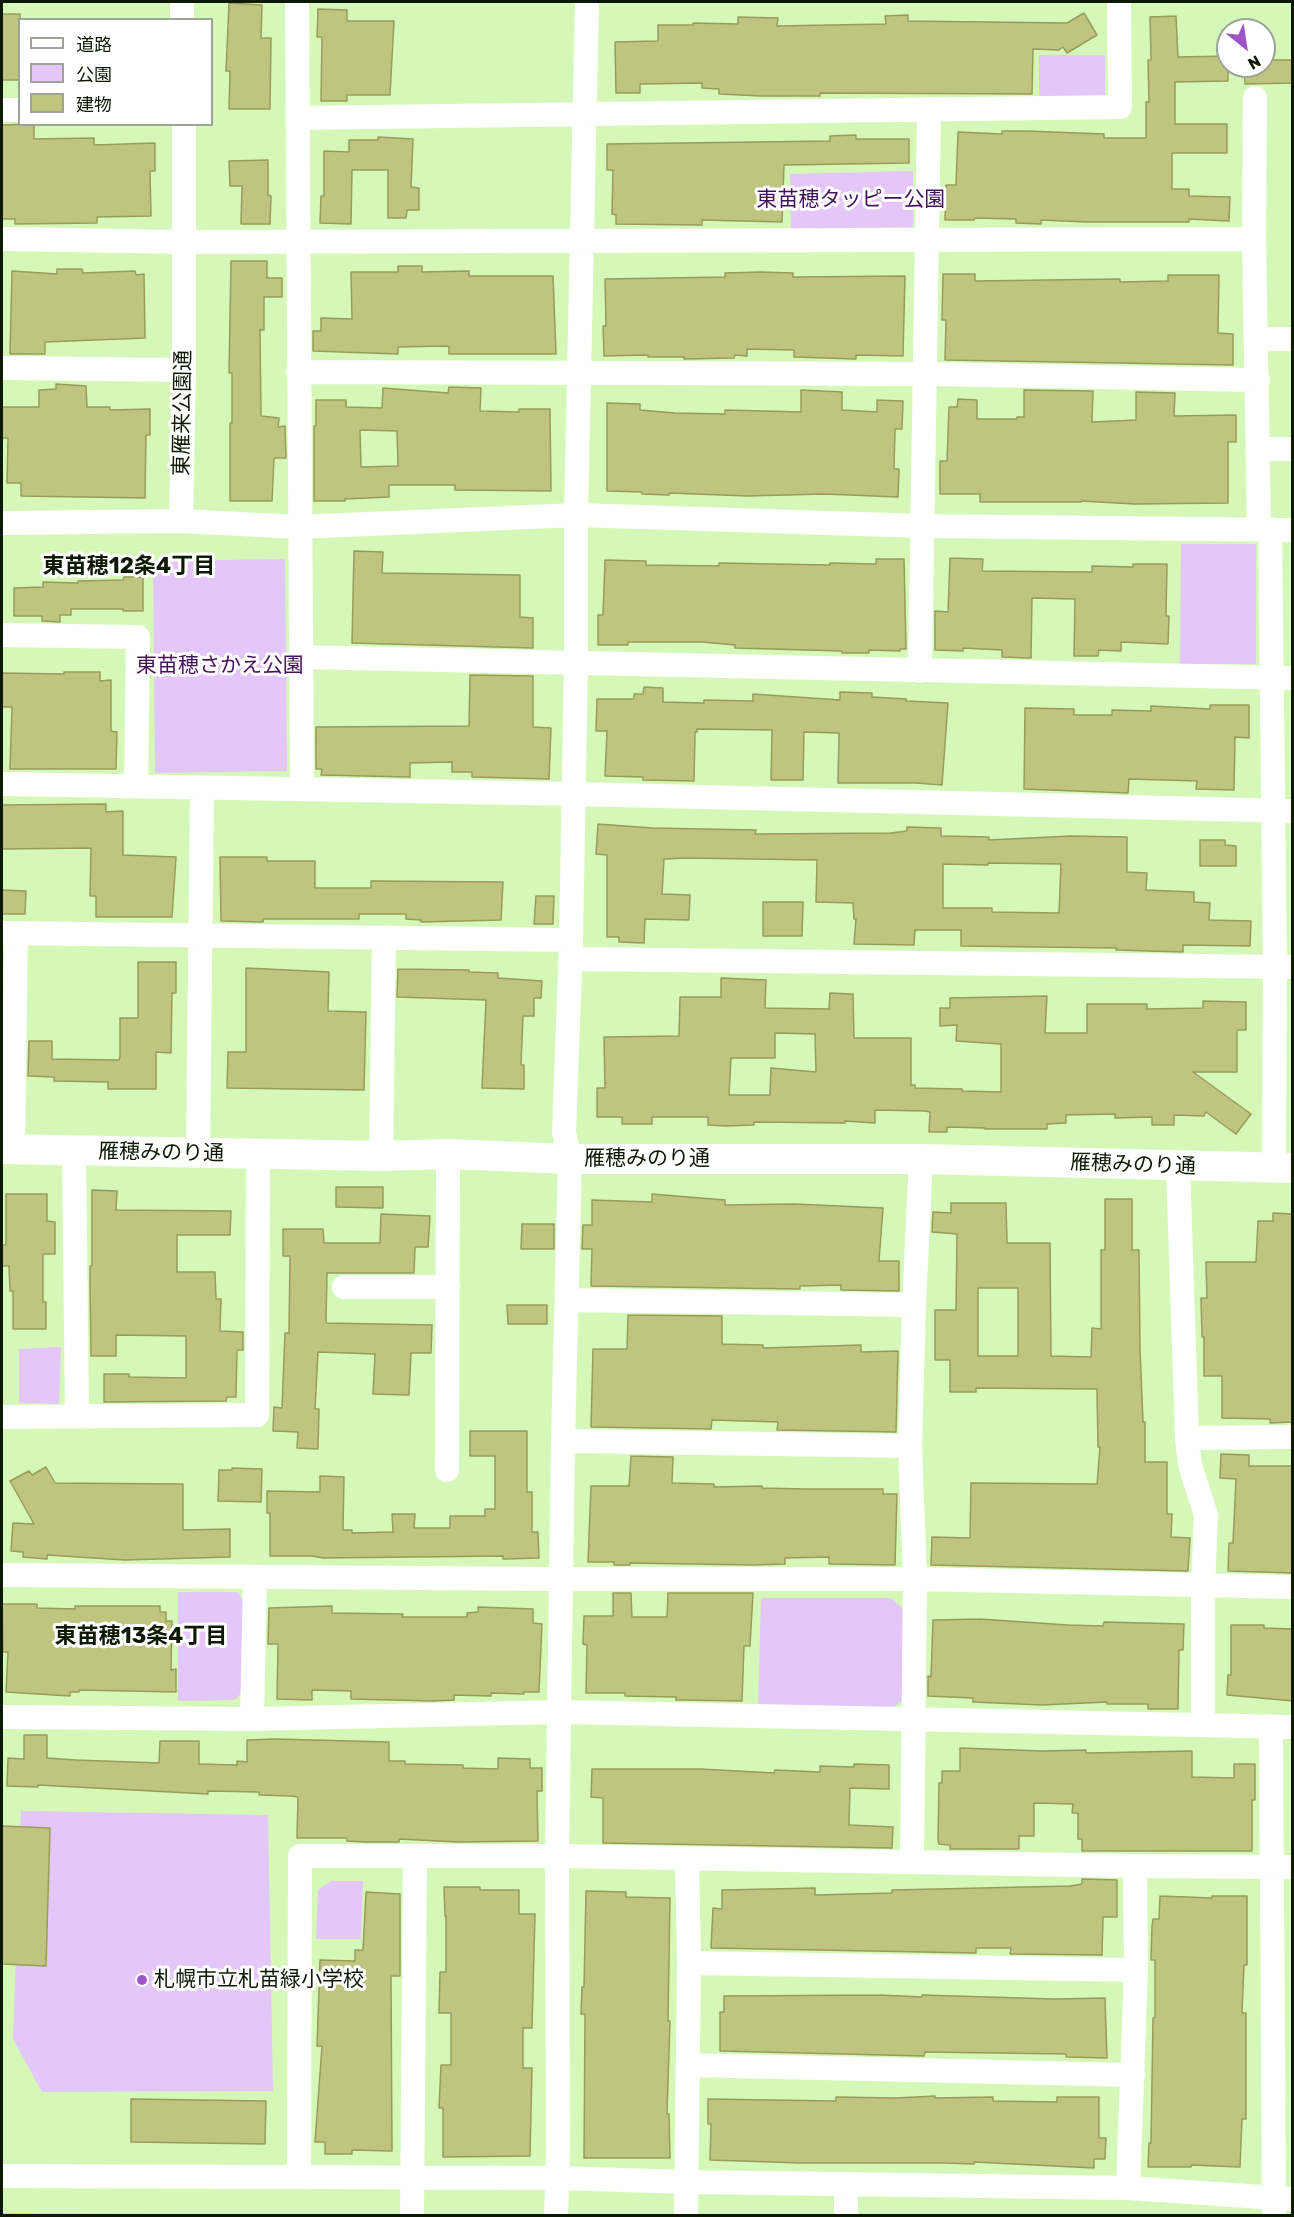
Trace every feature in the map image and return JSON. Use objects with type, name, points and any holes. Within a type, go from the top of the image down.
[{"type":"street","points":[[182,2],[182,18]]},
{"type":"street","points":[[297,2],[302,789]]},
{"type":"street","points":[[556,2216],[557,1856],[570,1159],[564,1132],[571,950],[576,515],[587,2]]},
{"type":"street","points":[[298,118],[1120,107],[1119,2]]},
{"type":"street","points":[[1255,98],[1254,239],[1259,449],[1274,530],[1283,677],[1283,1168]]},
{"type":"street","points":[[920,671],[929,109]]},
{"type":"street","points":[[2,110],[18,110]]},
{"type":"street","name":"東雁来公園通","points":[[182,521],[184,126]]},
{"type":"street","points":[[2,240],[298,242],[1254,239]]},
{"type":"street","points":[[1258,339],[1293,339]]},
{"type":"street","points":[[2,368],[184,370]]},
{"type":"street","points":[[298,372],[925,374],[1258,380]]},
{"type":"street","points":[[1259,449],[1293,449]]},
{"type":"street","points":[[2,523],[182,521],[299,527],[576,515],[923,526],[1274,530]]},
{"type":"street","points":[[2,635],[138,637],[136,786]]},
{"type":"street","points":[[301,657],[1283,677]]},
{"type":"street","points":[[2,784],[1283,810]]},
{"type":"street","points":[[198,1153],[202,788]]},
{"type":"street","points":[[7,1149],[9,933],[384,938],[571,950],[1284,967]]},
{"type":"street","points":[[381,1156],[384,938]]},
{"type":"street","name":"雁穂みのり通","points":[[7,1149],[381,1156],[448,1154],[570,1159],[921,1159],[1283,1168]]},
{"type":"street","points":[[74,1151],[77,1416]]},
{"type":"street","points":[[2,1417],[257,1415],[258,1154]]},
{"type":"street","points":[[447,1470],[448,1154]]},
{"type":"street","points":[[912,1861],[915,1579],[910,1446],[921,1159]]},
{"type":"street","points":[[1178,1167],[1187,1438],[1190,1465],[1206,1515],[1203,1585],[1203,1725]]},
{"type":"street","points":[[344,1287],[448,1287]]},
{"type":"street","points":[[568,1300],[914,1305]]},
{"type":"street","points":[[1187,1438],[1293,1437]]},
{"type":"street","points":[[563,1441],[910,1446]]},
{"type":"street","points":[[2,1575],[561,1580],[915,1579],[1293,1587]]},
{"type":"street","points":[[252,1719],[255,1577]]},
{"type":"street","points":[[2,1717],[252,1719],[560,1712],[1282,1727],[1283,1866],[1280,2204],[1128,2188],[557,2178],[2,2176]]},
{"type":"street","points":[[299,2177],[300,1856],[557,1856],[1135,1866],[1283,1866]]},
{"type":"street","points":[[412,2216],[415,1856]]},
{"type":"street","points":[[686,2216],[689,1963],[687,1859]]},
{"type":"street","points":[[1128,2188],[1136,1970],[1135,1866]]},
{"type":"street","points":[[689,1963],[1136,1970]]},
{"type":"street","points":[[688,2065],[1133,2075]]},
{"type":"street","points":[[846,2184],[846,2216]]},
{"type":"green space","points":[[1039,55],[1105,55],[1105,99],[1039,99]]},
{"type":"green space","name":"東苗穂タッピー公園","points":[[913,171],[913,227],[791,229],[790,174]]},
{"type":"green space","points":[[1181,544],[1256,544],[1256,664],[1180,664]]},
{"type":"green space","name":"東苗穂さかえ公園","points":[[285,559],[287,771],[155,773],[153,561]]},
{"type":"green space","points":[[61,1347],[59,1404],[19,1403],[19,1349]]},
{"type":"green space","points":[[178,1592],[237,1592],[245,1602],[242,1692],[235,1700],[178,1701]]},
{"type":"green space","points":[[761,1598],[891,1598],[902,1608],[903,1700],[891,1709],[758,1706]]},
{"type":"green space","name":"札幌市立札苗緑小学校","points":[[21,1811],[268,1815],[273,2091],[42,2092],[13,2039]]},
{"type":"green space","points":[[331,1881],[363,1881],[361,1939],[316,1939],[318,1890]]},
{"type":"green space","points":[[2,2213],[355,2215],[2,2216]]},
{"type":"building","points":[[229,3],[262,5],[261,38],[271,38],[270,109],[229,109],[230,71],[226,71]]},
{"type":"building","points":[[318,9],[347,10],[347,21],[394,21],[390,95],[347,95],[347,101],[321,101],[322,37],[317,37]]},
{"type":"building","points":[[1084,13],[1097,35],[1067,53],[1063,47],[1059,50],[1033,49],[1032,94],[820,93],[820,96],[762,96],[719,94],[719,89],[702,88],[702,83],[640,84],[640,93],[616,93],[615,42],[658,41],[658,25],[738,24],[738,17],[778,18],[777,26],[886,24],[885,16],[908,15],[908,21],[1067,23]]},
{"type":"building","points":[[2,14],[20,14],[18,18],[18,80],[2,80]]},
{"type":"building","points":[[1176,16],[1178,57],[1216,56],[1216,78],[1228,78],[1228,81],[1175,82],[1175,124],[1227,124],[1227,153],[1172,153],[1172,189],[1189,189],[1189,196],[1230,197],[1229,221],[1041,220],[1041,224],[1016,223],[1016,219],[945,220],[946,185],[956,185],[958,132],[1002,134],[1002,131],[1027,131],[1104,134],[1104,138],[1146,138],[1146,102],[1149,102],[1148,60],[1151,60],[1150,17]]},
{"type":"building","points":[[1276,60],[1293,60],[1293,83],[1245,84],[1245,78],[1276,78]]},
{"type":"building","points":[[2,125],[34,126],[34,139],[94,138],[94,145],[155,143],[155,171],[150,171],[151,216],[97,217],[97,223],[15,224],[15,219],[2,219]]},
{"type":"building","points":[[856,135],[856,139],[909,139],[909,163],[784,165],[782,222],[702,220],[702,225],[616,224],[616,215],[612,214],[613,170],[607,170],[607,144],[830,141],[830,136]]},
{"type":"building","points":[[378,137],[413,139],[411,187],[419,188],[419,210],[407,210],[406,218],[388,218],[388,170],[352,170],[351,224],[320,223],[321,196],[324,196],[324,151],[349,152],[349,140],[378,140]]},
{"type":"building","points":[[268,160],[268,195],[271,196],[270,224],[241,224],[242,186],[230,186],[229,161]]},
{"type":"building","points":[[231,261],[267,261],[267,278],[282,278],[282,297],[264,297],[264,330],[260,330],[261,416],[279,418],[278,427],[285,426],[286,458],[274,458],[272,501],[230,501]]},
{"type":"building","points":[[398,266],[422,266],[422,272],[469,271],[469,276],[553,276],[556,354],[449,354],[447,346],[398,347],[398,354],[313,351],[313,331],[321,331],[321,318],[352,319],[351,272],[398,272]]},
{"type":"building","points":[[57,269],[82,269],[83,273],[135,271],[136,275],[144,274],[145,338],[45,342],[45,354],[10,354],[12,271],[57,274]]},
{"type":"building","points":[[725,273],[793,273],[793,277],[905,276],[903,356],[856,355],[856,359],[794,357],[794,350],[747,349],[747,356],[735,355],[734,358],[604,356],[605,279],[725,277]]},
{"type":"building","points":[[943,274],[975,274],[975,281],[1120,279],[1120,282],[1168,281],[1168,275],[1219,275],[1218,333],[1233,334],[1233,365],[945,360],[946,320],[942,320]]},
{"type":"building","points":[[56,384],[86,386],[87,407],[110,407],[110,410],[150,409],[150,435],[146,435],[145,498],[21,496],[21,483],[7,483],[8,438],[2,438],[2,407],[39,407],[39,390],[56,389]]},
{"type":"building","points":[[449,387],[481,388],[480,411],[519,412],[519,409],[550,409],[551,491],[455,490],[455,485],[389,485],[389,497],[314,501],[316,400],[346,400],[346,407],[382,408],[383,388],[448,393]],"holes":[[[360,430],[397,431],[398,466],[361,467]]]},
{"type":"building","points":[[801,390],[842,392],[842,410],[877,412],[877,400],[903,401],[902,429],[895,429],[894,469],[899,469],[898,497],[824,494],[747,496],[669,493],[669,495],[607,491],[607,403],[640,404],[640,410],[675,413],[725,414],[725,410],[801,412]]},
{"type":"building","points":[[1024,390],[1093,391],[1092,422],[1136,420],[1136,392],[1175,393],[1174,416],[1236,415],[1236,442],[1228,442],[1228,503],[980,502],[980,494],[940,494],[940,461],[947,461],[949,407],[957,407],[958,399],[977,400],[977,419],[1017,419],[1017,417],[1024,417]]},
{"type":"building","points":[[354,551],[383,552],[382,573],[520,575],[520,617],[533,618],[533,648],[352,643]]},
{"type":"building","points":[[950,558],[983,559],[982,571],[1092,572],[1092,566],[1133,567],[1133,564],[1167,564],[1168,644],[1121,642],[1121,651],[1099,650],[1098,656],[1074,656],[1075,599],[1032,598],[1031,658],[1002,657],[1002,650],[963,648],[963,651],[935,650],[935,611],[948,612]]},
{"type":"building","points":[[876,559],[904,559],[906,649],[900,649],[900,651],[869,650],[869,653],[842,653],[842,651],[735,648],[735,645],[702,642],[628,642],[628,645],[598,645],[598,615],[603,615],[605,560],[646,561],[646,565],[719,566],[719,563],[876,564]]},
{"type":"building","points":[[124,577],[143,577],[143,611],[71,609],[71,615],[60,615],[60,622],[42,621],[42,616],[14,616],[14,588],[43,587],[43,582],[78,583],[78,581],[123,580]]},
{"type":"building","points":[[64,672],[100,672],[100,681],[111,680],[111,731],[117,732],[116,769],[10,769],[12,707],[2,707],[2,673],[64,674]]},
{"type":"building","points":[[470,675],[533,676],[533,727],[551,728],[549,779],[472,777],[472,772],[452,772],[452,762],[410,763],[410,777],[321,775],[322,769],[316,769],[316,727],[469,726]]},
{"type":"building","points":[[644,687],[663,688],[663,702],[753,701],[753,694],[840,700],[840,692],[872,693],[872,697],[906,699],[906,701],[948,703],[942,785],[838,783],[839,733],[804,732],[803,780],[771,780],[772,730],[697,729],[695,732],[694,781],[643,780],[643,777],[605,776],[607,731],[596,731],[597,699],[634,699],[634,694],[643,694]]},
{"type":"building","points":[[1210,705],[1249,705],[1249,738],[1235,737],[1234,790],[1196,789],[1197,781],[1129,779],[1128,793],[1024,789],[1025,708],[1074,709],[1074,715],[1112,715],[1112,710],[1151,711],[1151,706],[1210,709]]},
{"type":"building","points":[[106,804],[106,812],[123,811],[123,855],[176,857],[172,917],[96,917],[96,896],[90,896],[91,848],[2,849],[2,805]]},
{"type":"building","points":[[598,824],[652,828],[756,830],[755,834],[891,833],[907,831],[907,827],[941,828],[941,836],[989,837],[989,840],[1071,836],[1127,837],[1127,872],[1147,873],[1146,890],[1194,892],[1194,902],[1210,903],[1209,920],[1251,921],[1250,946],[1183,945],[1183,952],[1116,950],[1117,948],[961,946],[961,930],[915,930],[914,945],[854,944],[856,919],[854,919],[853,903],[816,902],[817,860],[686,858],[664,859],[662,894],[690,895],[689,920],[645,919],[644,943],[619,942],[619,937],[607,937],[607,855],[596,854]],"holes":[[[943,864],[1061,864],[1059,913],[992,912],[992,908],[943,908]]]},
{"type":"building","points":[[1200,840],[1225,840],[1225,845],[1236,846],[1236,866],[1200,866]]},
{"type":"building","points":[[220,857],[267,857],[267,861],[315,861],[315,888],[371,888],[371,881],[503,882],[501,920],[421,922],[421,920],[406,919],[406,914],[359,914],[359,919],[221,921]]},
{"type":"building","points":[[2,890],[26,891],[25,914],[2,914]]},
{"type":"building","points":[[536,896],[554,896],[553,924],[534,924]]},
{"type":"building","points":[[763,902],[803,902],[802,936],[763,936]]},
{"type":"building","points":[[138,962],[176,962],[176,993],[172,993],[171,1053],[156,1052],[156,1089],[108,1089],[108,1082],[54,1081],[54,1077],[28,1076],[29,1041],[52,1041],[52,1059],[119,1060],[120,1018],[138,1018]]},
{"type":"building","points":[[246,968],[329,972],[328,1011],[366,1012],[364,1090],[227,1088],[228,1052],[246,1052]]},
{"type":"building","points":[[398,969],[469,970],[469,972],[498,973],[498,978],[542,981],[541,998],[534,998],[534,1016],[523,1016],[521,1065],[524,1065],[524,1089],[482,1088],[486,1000],[397,997]]},
{"type":"building","points":[[721,978],[766,980],[765,1008],[829,1009],[830,993],[853,994],[854,1038],[911,1038],[911,1085],[915,1085],[915,1088],[1001,1092],[1001,1044],[956,1041],[957,1025],[940,1026],[940,1008],[950,1008],[950,998],[1047,996],[1045,1033],[1087,1033],[1087,1004],[1147,1004],[1147,1009],[1203,1008],[1203,1001],[1246,1002],[1246,1030],[1237,1030],[1237,1072],[1193,1072],[1251,1114],[1236,1134],[1206,1112],[1204,1116],[1174,1115],[1174,1125],[1152,1125],[1152,1117],[1115,1118],[1115,1114],[1066,1115],[1066,1123],[1047,1124],[1047,1129],[947,1127],[947,1132],[929,1132],[930,1112],[925,1111],[875,1110],[875,1123],[754,1122],[754,1125],[726,1126],[708,1125],[708,1117],[652,1117],[652,1124],[622,1124],[622,1117],[597,1117],[597,1088],[605,1088],[604,1037],[679,1036],[680,997],[721,997]],"holes":[[[775,1033],[815,1034],[816,1072],[771,1068],[770,1095],[729,1095],[731,1058],[775,1058]]]},
{"type":"building","points":[[336,1187],[383,1187],[383,1208],[336,1207]]},
{"type":"building","points":[[92,1190],[117,1191],[116,1210],[231,1211],[230,1235],[177,1235],[177,1272],[215,1272],[216,1299],[221,1299],[220,1331],[243,1332],[243,1350],[237,1350],[236,1397],[227,1397],[226,1401],[104,1402],[104,1374],[186,1378],[186,1336],[116,1335],[116,1356],[91,1356]]},
{"type":"building","points":[[6,1194],[47,1194],[47,1221],[55,1222],[55,1254],[43,1254],[43,1302],[46,1302],[46,1329],[13,1329],[13,1291],[10,1291],[9,1266],[2,1266],[2,1245],[6,1245]]},
{"type":"building","points":[[652,1194],[725,1200],[725,1205],[794,1204],[883,1208],[879,1261],[899,1261],[899,1291],[841,1290],[841,1285],[800,1286],[800,1289],[591,1286],[592,1249],[582,1249],[583,1225],[592,1225],[592,1200],[652,1202]]},
{"type":"building","points":[[1105,1199],[1132,1199],[1132,1250],[1139,1250],[1140,1350],[1145,1462],[1167,1462],[1167,1514],[1172,1514],[1171,1537],[1190,1538],[1188,1571],[931,1565],[932,1537],[970,1538],[971,1483],[1097,1484],[1100,1447],[1098,1447],[1097,1389],[976,1388],[976,1392],[950,1392],[950,1360],[935,1360],[935,1310],[956,1310],[957,1234],[932,1232],[933,1212],[951,1213],[951,1203],[1006,1203],[1007,1243],[1050,1243],[1051,1356],[1091,1357],[1092,1328],[1101,1329],[1101,1250],[1105,1250]],"holes":[[[978,1288],[1018,1288],[1018,1356],[978,1356]]]},
{"type":"building","points":[[1273,1213],[1293,1214],[1293,1422],[1270,1423],[1270,1419],[1222,1418],[1222,1376],[1204,1376],[1201,1298],[1207,1298],[1206,1262],[1256,1262],[1258,1221],[1273,1221]]},
{"type":"building","points":[[381,1214],[430,1216],[428,1247],[415,1247],[414,1273],[327,1273],[326,1323],[432,1325],[431,1353],[411,1353],[409,1395],[373,1394],[375,1354],[318,1352],[315,1409],[319,1409],[318,1449],[297,1448],[298,1432],[273,1431],[274,1407],[282,1408],[285,1333],[289,1333],[290,1256],[283,1256],[283,1229],[323,1229],[324,1243],[380,1243]]},
{"type":"building","points":[[522,1224],[554,1224],[554,1249],[521,1249]]},
{"type":"building","points":[[507,1305],[547,1305],[547,1324],[508,1324]]},
{"type":"building","points":[[628,1315],[722,1316],[722,1344],[763,1345],[763,1348],[861,1345],[861,1352],[898,1351],[896,1432],[777,1430],[778,1422],[712,1420],[711,1429],[591,1427],[593,1349],[627,1349]]},
{"type":"building","points":[[470,1431],[527,1431],[527,1492],[532,1492],[532,1532],[538,1532],[539,1558],[270,1556],[270,1513],[267,1513],[267,1491],[320,1492],[320,1476],[344,1477],[343,1530],[352,1530],[352,1533],[393,1532],[392,1514],[415,1514],[414,1528],[450,1528],[450,1516],[485,1516],[485,1509],[495,1509],[495,1456],[470,1456]]},
{"type":"building","points":[[1221,1454],[1249,1455],[1249,1466],[1293,1466],[1293,1573],[1228,1571],[1229,1543],[1233,1543],[1236,1479],[1220,1478]]},
{"type":"building","points":[[631,1456],[673,1457],[672,1483],[714,1484],[714,1487],[883,1489],[883,1494],[897,1494],[895,1565],[829,1564],[829,1557],[785,1558],[785,1564],[753,1565],[630,1563],[630,1565],[614,1565],[614,1562],[588,1562],[591,1486],[629,1486]]},
{"type":"building","points":[[46,1467],[55,1483],[183,1484],[183,1530],[230,1529],[230,1557],[125,1560],[47,1555],[47,1559],[23,1557],[23,1552],[11,1551],[13,1523],[34,1524],[10,1481],[29,1471],[32,1475]]},
{"type":"building","points":[[232,1468],[262,1469],[261,1502],[218,1501],[219,1470],[232,1470]]},
{"type":"building","points":[[613,1593],[631,1593],[632,1617],[667,1617],[668,1593],[753,1593],[750,1646],[744,1646],[742,1701],[676,1700],[676,1697],[625,1696],[625,1693],[586,1693],[587,1645],[583,1644],[584,1616],[613,1616]]},
{"type":"building","points":[[2,1604],[37,1604],[37,1608],[75,1609],[75,1606],[160,1606],[160,1612],[166,1612],[166,1621],[172,1621],[171,1670],[176,1669],[176,1692],[79,1690],[79,1692],[70,1692],[70,1696],[6,1692],[8,1652],[3,1652]]},
{"type":"building","points":[[332,1606],[332,1613],[403,1614],[402,1617],[467,1617],[467,1613],[478,1612],[478,1607],[533,1609],[533,1623],[542,1624],[539,1692],[491,1693],[491,1696],[454,1695],[454,1700],[433,1701],[351,1699],[351,1691],[312,1690],[312,1700],[277,1699],[278,1644],[268,1644],[269,1608]]},
{"type":"building","points":[[980,1619],[1103,1626],[1104,1622],[1184,1624],[1183,1650],[1179,1650],[1178,1709],[1148,1709],[1148,1704],[1107,1704],[1107,1702],[1042,1705],[973,1702],[973,1698],[928,1696],[933,1620]]},
{"type":"building","points":[[1231,1625],[1264,1625],[1264,1628],[1293,1629],[1293,1701],[1227,1695],[1228,1675],[1231,1675]]},
{"type":"building","points":[[24,1735],[47,1735],[47,1758],[76,1760],[159,1763],[160,1741],[199,1741],[199,1764],[237,1765],[237,1761],[247,1762],[247,1740],[275,1739],[389,1742],[389,1761],[405,1761],[405,1764],[463,1765],[463,1768],[498,1769],[498,1758],[530,1759],[530,1768],[542,1768],[542,1791],[537,1791],[538,1841],[458,1842],[399,1839],[399,1842],[366,1842],[347,1841],[347,1838],[297,1838],[298,1797],[259,1795],[259,1792],[208,1791],[208,1794],[38,1785],[38,1787],[7,1786],[8,1758],[24,1759]]},
{"type":"building","points":[[960,1748],[1086,1750],[1086,1753],[1192,1751],[1192,1777],[1234,1778],[1234,1764],[1255,1764],[1252,1851],[1082,1851],[1082,1839],[1078,1839],[1078,1813],[1072,1813],[1073,1804],[1034,1803],[1034,1836],[1019,1836],[1019,1849],[950,1849],[950,1845],[939,1844],[938,1840],[939,1783],[942,1783],[942,1771],[960,1771]]},
{"type":"building","points":[[854,1764],[889,1765],[889,1789],[850,1788],[849,1825],[893,1827],[892,1848],[603,1843],[603,1798],[591,1797],[592,1769],[700,1769],[774,1773],[775,1770],[820,1772],[820,1766],[854,1767]]},
{"type":"building","points":[[2,1826],[50,1828],[46,1966],[2,1964]]},
{"type":"building","points":[[1082,1879],[1117,1880],[1117,1917],[1103,1917],[1102,1955],[1010,1954],[1011,1948],[976,1948],[976,1953],[711,1948],[713,1908],[722,1909],[722,1890],[815,1888],[815,1895],[892,1893],[892,1890],[1070,1886],[1082,1884]]},
{"type":"building","points":[[444,1887],[519,1890],[519,1914],[535,1914],[532,2028],[523,2028],[523,2068],[532,2068],[530,2156],[443,2157],[443,2108],[439,2108],[441,2065],[451,2065],[451,2013],[439,2013],[440,1972],[446,1972]]},
{"type":"building","points":[[586,1891],[626,1892],[626,1897],[670,1898],[667,2114],[669,2114],[670,2158],[584,2158],[585,2014],[581,2014],[582,1987],[584,1987]]},
{"type":"building","points":[[366,1892],[400,1894],[400,1976],[391,1976],[392,2151],[352,2150],[352,2154],[325,2154],[325,2142],[315,2142],[322,2046],[317,2046],[320,1960],[355,1961],[355,1950],[363,1950]]},
{"type":"building","points":[[1160,1896],[1212,1898],[1212,1896],[1247,1896],[1247,1965],[1244,1965],[1242,2013],[1246,2013],[1246,2119],[1242,2119],[1240,2167],[1191,2165],[1191,2167],[1148,2167],[1149,2143],[1151,2143],[1153,2018],[1155,2018],[1155,1960],[1151,1960],[1152,1926],[1153,1919],[1159,1919]]},
{"type":"building","points":[[880,1995],[1105,1998],[1107,2058],[1066,2057],[1066,2054],[925,2052],[924,2056],[720,2051],[720,2012],[724,2012],[724,1996]]},
{"type":"building","points":[[935,2096],[935,2098],[993,2097],[993,2101],[1057,2102],[1057,2097],[1099,2097],[1099,2138],[1106,2138],[1105,2159],[1094,2159],[1094,2168],[974,2162],[974,2164],[801,2163],[710,2160],[711,2124],[708,2124],[708,2099],[836,2101],[836,2097]]},
{"type":"building","points":[[131,2099],[266,2101],[265,2144],[131,2142]]},
{"type":"place","name":"札幌市立札苗緑小学校","points":[[142,1980]]},
{"type":"district","name":"東苗穂12条4丁目","points":[[129,567]]},
{"type":"district","name":"東苗穂13条4丁目","points":[[141,1637]]}]
